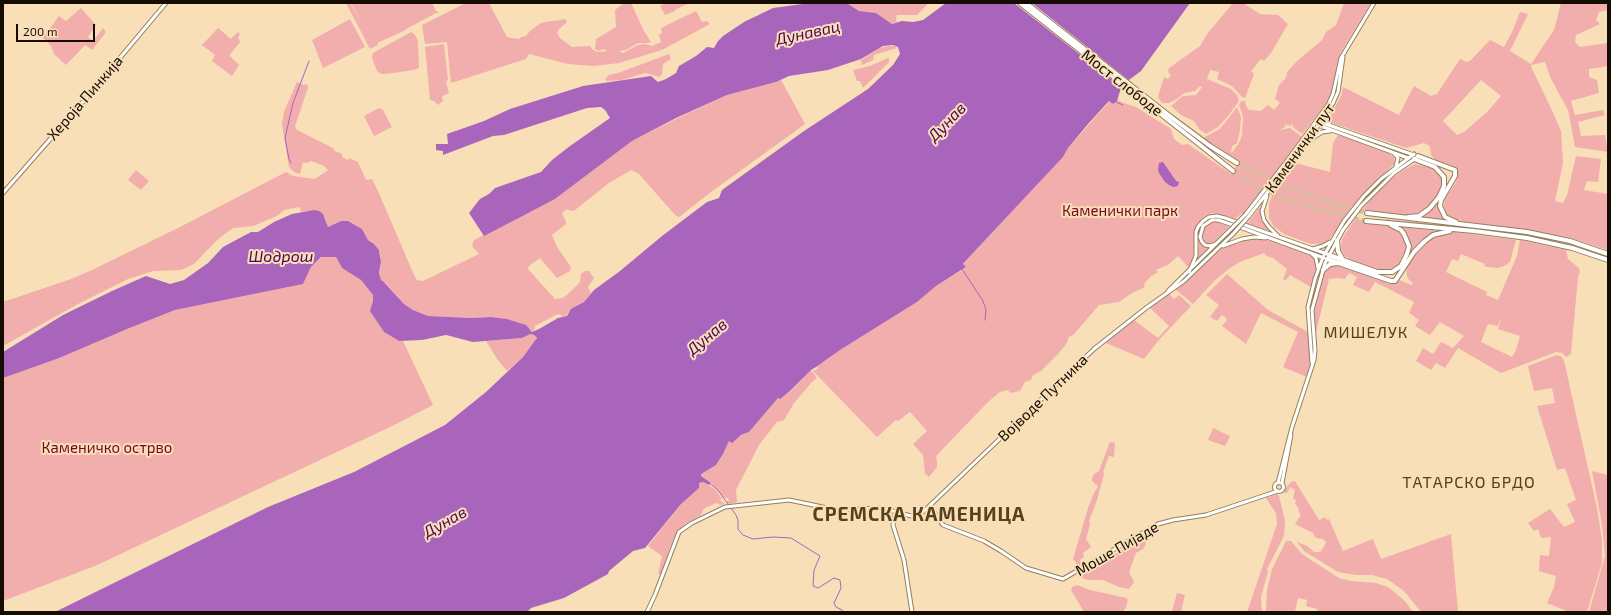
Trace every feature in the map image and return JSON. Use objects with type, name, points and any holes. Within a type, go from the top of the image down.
[{"type":"highway","name":"Мост слободе","points":[[1020,3],[1232,171]]},
{"type":"highway","name":"Мост слободе","points":[[1026,3],[1171,117],[1237,163]]},
{"type":"highway","points":[[1398,218],[1419,216],[1424,213],[1440,196],[1444,186],[1444,177],[1435,167],[1415,157]]},
{"type":"highway","points":[[1415,157],[1455,170],[1455,176],[1441,200],[1441,208],[1444,215],[1449,220],[1468,225]]},
{"type":"highway","points":[[1367,213],[1398,218],[1523,232],[1566,240],[1608,254]]},
{"type":"highway","points":[[1366,221],[1461,230],[1523,238],[1565,247],[1608,260]]},
{"type":"highway","points":[[1320,270],[1330,264],[1342,262],[1377,272],[1392,272],[1401,266],[1409,249],[1408,241],[1401,230],[1383,223]]},
{"type":"highway","points":[[1326,256],[1391,281],[1395,281],[1414,252],[1425,241],[1440,233],[1461,230]]},
{"type":"highway","points":[[1335,240],[1342,262]]},
{"type":"main road","name":"Хероја Пинкија","points":[[3,193],[88,96],[166,3]]},
{"type":"main road","name":"Каменички пут","points":[[1233,234],[1269,191],[1318,126],[1319,121],[1333,94],[1338,64],[1374,3]]},
{"type":"main road","name":"Каменички пут","points":[[1228,232],[1246,214],[1267,188],[1314,123],[1319,121],[1326,113],[1338,92],[1344,52]]},
{"type":"main road","points":[[1326,113],[1327,121],[1332,127]]},
{"type":"main road","points":[[1319,121],[1415,157]]},
{"type":"main road","points":[[1314,123],[1318,126],[1409,158]]},
{"type":"main road","points":[[1307,142],[1322,132],[1337,132]]},
{"type":"main road","points":[[1391,151],[1396,156],[1398,161],[1392,170]]},
{"type":"main road","points":[[1312,367],[1308,307],[1326,256],[1357,204],[1381,179],[1392,170],[1409,158],[1415,157]]},
{"type":"main road","points":[[1311,251],[1335,240],[1372,194],[1394,173],[1415,157]]},
{"type":"main road","points":[[1269,191],[1263,206],[1263,215],[1266,224],[1280,239]]},
{"type":"main road","points":[[1188,272],[1196,256],[1196,232],[1198,227],[1203,221],[1210,217],[1217,216],[1326,256]]},
{"type":"main road","points":[[1216,244],[1210,246],[1206,245],[1200,237],[1203,226],[1212,220],[1280,239]]},
{"type":"main road","name":"Војводе Путника","points":[[647,612],[679,532],[692,523],[728,506],[755,505],[789,500],[837,510],[877,508],[897,511],[913,516],[923,512],[1094,349],[1162,296],[1228,232]]},
{"type":"main road","name":"Војводе Путника","points":[[1162,296],[1174,289],[1196,271],[1233,234]]},
{"type":"main road","points":[[1221,246],[1242,239],[1254,237],[1280,239]]},
{"type":"main road","points":[[1280,483],[1292,430],[1315,354],[1312,310],[1320,270],[1316,258],[1311,251]]},
{"type":"main road","points":[[1280,483],[1291,443],[1292,430]]},
{"type":"main road","points":[[1275,488],[1278,491],[1281,491],[1284,488],[1280,483]]},
{"type":"main road","name":"Моше Пијаде","points":[[1268,494],[1280,483]]},
{"type":"main road","name":"Моше Пијаде","points":[[930,506],[942,524],[984,541],[1026,568],[1060,578],[1066,578],[1158,524],[1206,515],[1278,491]]},
{"type":"main road","points":[[897,511],[894,518],[894,525],[904,560],[912,612]]},
{"type":"green space","points":[[346,3],[350,3],[363,25],[351,3],[432,3],[436,11],[439,13],[436,13],[406,30],[377,43],[378,45],[370,49]]},
{"type":"green space","points":[[466,3],[489,3],[507,37],[511,38],[519,39],[526,36],[541,23],[565,19],[567,21],[566,23],[557,33],[560,38],[572,47],[590,46],[593,50],[598,52],[608,51],[603,49],[599,51],[595,49],[596,39],[616,27],[615,10],[624,3],[631,3],[644,31],[651,42],[638,43],[626,50],[619,51],[623,53],[638,45],[645,44],[652,46],[661,42],[659,35],[662,33],[661,28],[696,11],[702,22],[707,21],[710,24],[662,50],[619,63],[594,66],[568,64],[529,54],[526,59],[451,83],[447,42],[425,44],[422,25]]},
{"type":"green space","points":[[665,3],[689,4],[665,15],[660,6]]},
{"type":"green space","points":[[848,3],[926,3],[927,5],[917,15],[897,15],[897,22],[892,24],[876,13],[859,11]]},
{"type":"green space","points":[[1233,3],[1243,3],[1260,14],[1278,15],[1288,24],[1271,53],[1264,61],[1261,59],[1251,71],[1254,74],[1245,98],[1242,97],[1232,86],[1217,79],[1219,72],[1210,70],[1207,79],[1231,89],[1237,95],[1239,101],[1218,127],[1206,134],[1199,129],[1194,121],[1181,115],[1171,106],[1183,96],[1196,95],[1202,87],[1200,86],[1195,91],[1184,93],[1169,103],[1162,103],[1158,97],[1164,77],[1168,79],[1171,75],[1168,72],[1169,68],[1200,46],[1208,33]]},
{"type":"green space","name":"Каменички парк","points":[[1344,3],[1371,3],[1341,52],[1337,63],[1335,87],[1328,102],[1302,134],[1294,128],[1291,122],[1292,126],[1284,124],[1286,126],[1280,130],[1290,128],[1302,137],[1275,176],[1242,216],[1242,213],[1235,219],[1212,213],[1204,217],[1195,229],[1195,253],[1189,268],[1178,256],[1168,265],[1156,270],[1158,272],[1150,277],[1144,284],[1145,287],[1132,293],[1119,302],[1099,305],[1075,333],[1070,337],[1069,336],[1067,343],[1058,354],[1041,371],[1033,375],[1031,380],[1025,382],[1020,391],[1010,393],[1008,390],[1000,392],[989,401],[936,456],[937,467],[929,477],[925,474],[923,455],[913,444],[927,431],[910,412],[898,421],[896,420],[877,437],[813,371],[819,368],[816,367],[840,350],[917,302],[936,286],[966,268],[963,265],[973,253],[1063,157],[1068,148],[1110,101],[1113,104],[1118,100],[1136,107],[1171,129],[1174,139],[1182,145],[1188,144],[1231,174],[1239,162],[1203,138],[1220,129],[1237,107],[1241,117],[1240,130],[1237,143],[1232,146],[1232,153],[1242,135],[1243,116],[1239,105],[1241,101],[1245,101],[1249,110],[1261,111],[1268,105],[1274,110],[1280,103],[1275,99],[1279,85],[1286,78],[1287,72],[1297,61],[1322,40],[1326,32],[1336,25]]},
{"type":"green space","points":[[1561,3],[1608,3],[1608,10],[1599,12],[1596,20],[1600,24],[1576,35],[1575,42],[1580,47],[1608,43],[1608,66],[1589,69],[1589,77],[1597,80],[1599,93],[1571,101],[1575,115],[1603,110],[1605,115],[1578,122],[1581,136],[1605,135],[1608,152],[1575,147],[1568,110],[1550,77],[1545,62],[1531,65],[1561,131],[1563,163],[1555,201],[1563,203],[1567,195],[1576,156],[1601,159],[1598,182],[1587,181],[1584,190],[1608,194],[1608,250],[1567,237],[1530,230],[1464,222],[1451,217],[1445,213],[1445,199],[1456,182],[1458,169],[1436,160],[1431,155],[1430,146],[1424,143],[1406,148],[1331,122],[1331,115],[1341,96],[1343,87],[1399,115],[1414,86],[1431,96],[1437,94],[1460,59],[1467,62],[1471,60],[1490,40],[1504,47],[1520,12],[1528,14],[1510,51],[1531,64],[1554,30]],"holes":[[[1481,80],[1501,96],[1487,112],[1464,132],[1457,135],[1443,121]]]},
{"type":"green space","points":[[81,8],[96,25],[88,37],[93,41],[103,28],[106,32],[92,50],[85,45],[66,65],[54,54],[51,46],[43,38],[59,16],[66,21]]},
{"type":"green space","points":[[350,19],[365,47],[323,68],[312,40]]},
{"type":"green space","points":[[218,28],[231,39],[238,32],[240,34],[238,37],[240,42],[230,56],[239,65],[232,76],[212,61],[215,55],[202,45]]},
{"type":"green space","points":[[411,32],[415,35],[418,41],[419,68],[386,74],[381,74],[377,71],[372,58],[373,53]]},
{"type":"green space","points":[[444,44],[448,80],[446,82],[449,93],[442,96],[443,101],[438,105],[434,101],[430,100],[425,47]]},
{"type":"green space","points":[[895,46],[897,48],[874,55],[873,60],[862,65],[861,60],[880,48]]},
{"type":"green space","points":[[669,54],[671,59],[663,64],[662,74],[660,77],[645,73],[622,80],[607,81],[605,79],[609,75]]},
{"type":"green space","points":[[888,58],[889,62],[863,88],[860,81],[857,81],[853,70],[870,66]]},
{"type":"green space","points":[[781,80],[805,124],[679,217],[675,215],[639,174],[631,170],[609,183],[575,210],[571,211],[567,209],[562,213],[566,224],[552,235],[557,247],[571,267],[570,271],[557,278],[540,258],[529,266],[528,269],[555,299],[563,298],[568,294],[580,282],[581,274],[585,271],[589,271],[594,278],[588,287],[591,293],[584,302],[569,312],[566,316],[563,317],[559,314],[556,315],[535,326],[534,332],[522,324],[507,319],[491,317],[472,318],[428,316],[413,310],[404,304],[386,283],[381,280],[379,275],[381,264],[380,252],[372,241],[368,240],[362,229],[348,221],[341,221],[328,227],[325,218],[314,210],[301,212],[300,207],[284,210],[277,216],[253,226],[233,228],[217,240],[194,264],[181,270],[153,271],[128,279],[78,304],[3,346],[3,302],[71,279],[92,270],[180,227],[286,172],[293,176],[315,179],[328,170],[324,166],[311,161],[307,163],[303,162],[300,174],[294,172],[289,167],[282,124],[284,112],[297,82],[304,85],[307,84],[308,88],[295,126],[297,130],[333,148],[335,151],[342,154],[343,158],[348,160],[349,158],[358,162],[366,180],[372,179],[378,191],[414,275],[417,280],[423,281],[479,254],[472,246],[474,240],[555,199],[632,141],[727,95]]},
{"type":"green space","points":[[379,108],[383,110],[392,127],[374,136],[364,116]]},
{"type":"green space","points":[[1338,135],[1385,151],[1394,157],[1395,163],[1356,204],[1328,241],[1322,244],[1311,244],[1286,235],[1274,227],[1269,218],[1269,204],[1273,193],[1295,163],[1330,172],[1333,143]]},
{"type":"green space","points":[[1415,164],[1432,168],[1438,172],[1442,180],[1440,192],[1434,201],[1424,211],[1410,215],[1397,216],[1362,210],[1377,192],[1395,176]]},
{"type":"green space","points":[[136,170],[149,181],[141,190],[128,180]]},
{"type":"green space","points":[[1452,175],[1454,175],[1439,207],[1444,218],[1450,222],[1416,218],[1434,208]]},
{"type":"green space","points":[[1261,206],[1261,220],[1269,231],[1247,224]]},
{"type":"green space","points":[[1219,218],[1311,250],[1310,251],[1228,222],[1212,219]]},
{"type":"green space","points":[[1210,219],[1202,226],[1199,232],[1200,242],[1205,247],[1211,248],[1196,262],[1199,246],[1198,232],[1201,225]]},
{"type":"green space","points":[[1355,219],[1393,227],[1400,231],[1406,238],[1407,249],[1400,265],[1392,270],[1382,271],[1349,260],[1345,256],[1341,249],[1342,239]]},
{"type":"green space","points":[[1386,219],[1511,232],[1562,242],[1608,258],[1563,243],[1539,238]]},
{"type":"green space","points":[[1212,222],[1219,222],[1229,227],[1212,244],[1208,244],[1205,242],[1202,235],[1205,227]]},
{"type":"green space","points":[[1401,227],[1438,231],[1424,239],[1416,247],[1397,277],[1396,276],[1408,255],[1410,247],[1407,233]]},
{"type":"green space","points":[[1455,232],[1516,240],[1510,262],[1504,266],[1498,268],[1487,267],[1484,266],[1485,264],[1461,254],[1458,261],[1452,259],[1446,272],[1487,292],[1486,295],[1498,300],[1517,256],[1520,240],[1566,250],[1568,259],[1579,268],[1580,272],[1578,277],[1571,354],[1566,357],[1562,353],[1556,352],[1501,373],[1458,348],[1445,368],[1436,363],[1431,370],[1416,361],[1423,348],[1433,354],[1441,342],[1453,348],[1464,336],[1440,322],[1430,335],[1415,326],[1419,320],[1409,313],[1414,302],[1375,282],[1369,292],[1353,285],[1357,277],[1349,273],[1345,279],[1329,279],[1315,336],[1314,307],[1325,270],[1332,265],[1343,265],[1392,284],[1399,280],[1412,285],[1413,283],[1407,276],[1406,267],[1415,252],[1434,237]],"holes":[[[1501,320],[1498,329],[1520,336],[1516,350],[1512,357],[1481,342],[1488,324],[1498,326]]]},
{"type":"green space","points":[[1254,239],[1280,242],[1308,252],[1315,259],[1317,269],[1311,287],[1290,275],[1285,281],[1283,279],[1287,269],[1264,253],[1240,262],[1230,268],[1215,280],[1193,304],[1175,289],[1223,247]]},
{"type":"green space","name":"Каменичко острво","points":[[321,257],[336,257],[342,268],[361,280],[373,295],[371,311],[384,332],[399,341],[403,341],[433,405],[390,427],[95,566],[3,601],[3,378],[175,310],[303,284],[311,267]]},
{"type":"green space","points":[[1227,274],[1268,310],[1308,332],[1311,367],[1307,377],[1283,367],[1298,332],[1261,313],[1246,344],[1222,326],[1227,320],[1225,317],[1222,315],[1217,321],[1210,317],[1219,305],[1206,295]]},
{"type":"green space","points":[[1169,294],[1174,299],[1179,295],[1191,306],[1158,341],[1144,359],[1106,343],[1106,341],[1134,320],[1158,338],[1169,326],[1150,308]]},
{"type":"green space","points":[[530,333],[536,337],[536,341],[523,357],[507,371],[497,359],[486,341],[522,338]]},
{"type":"green space","points":[[1557,355],[1562,357],[1564,361],[1597,508],[1602,540],[1602,563],[1587,612],[1569,612],[1547,603],[1554,587],[1556,576],[1539,571],[1540,555],[1549,556],[1551,537],[1541,538],[1538,529],[1534,531],[1528,523],[1550,509],[1564,527],[1575,522],[1567,504],[1576,500],[1565,468],[1557,470],[1537,406],[1555,403],[1552,388],[1534,391],[1528,366]]},
{"type":"green space","points":[[811,370],[817,378],[794,403],[784,420],[777,422],[759,445],[736,490],[737,502],[729,504],[726,501],[729,501],[728,498],[724,498],[711,483],[701,476],[701,473],[716,465],[729,441],[734,441],[741,435],[749,432],[778,398],[790,392]]},
{"type":"green space","points":[[1213,428],[1230,436],[1225,446],[1208,440]]},
{"type":"green space","points":[[1110,442],[1115,443],[1114,457],[1109,456],[1103,472],[1104,474],[1097,500],[1089,521],[1090,524],[1086,539],[1091,547],[1083,553],[1084,557],[1080,560],[1081,564],[1076,567],[1076,562],[1073,559],[1088,508],[1098,486],[1092,481],[1092,478],[1094,474],[1099,471]]},
{"type":"green space","points":[[1592,471],[1608,475],[1608,612],[1589,612],[1605,556],[1602,525]]},
{"type":"green space","points":[[1295,481],[1319,520],[1325,517],[1327,520],[1329,519],[1343,551],[1373,539],[1381,559],[1451,534],[1458,612],[1421,612],[1404,591],[1387,579],[1372,575],[1356,575],[1338,572],[1304,551],[1297,542],[1307,546],[1314,552],[1320,552],[1326,542],[1323,539],[1316,538],[1313,533],[1295,524],[1301,515],[1295,504],[1296,500],[1293,498],[1295,490],[1290,487],[1287,493],[1284,493],[1291,482]]},
{"type":"green space","points":[[703,482],[715,489],[722,499],[719,500],[725,504],[720,505],[717,503],[707,507],[703,510],[701,515],[685,524],[672,542],[661,574],[658,574],[662,556],[648,546],[681,504],[699,488],[699,483]]},
{"type":"green space","points":[[1277,494],[1279,496],[1285,521],[1284,536],[1267,569],[1268,572],[1261,597],[1262,612],[1247,612],[1277,524],[1276,513],[1266,498]]},
{"type":"green space","points":[[1146,535],[1145,546],[1136,553],[1129,572],[1134,582],[1129,589],[1119,587],[1103,580],[1088,580],[1082,578],[1081,575],[1085,572]]},
{"type":"green space","points":[[1286,541],[1291,541],[1302,554],[1339,578],[1351,581],[1376,583],[1388,587],[1405,601],[1413,612],[1317,612],[1317,609],[1306,606],[1307,600],[1298,598],[1295,612],[1266,612],[1267,590],[1272,569]]},
{"type":"green space","points":[[1077,585],[1090,590],[1126,598],[1128,600],[1126,607],[1123,612],[1084,612],[1071,590],[1072,587]]},
{"type":"green space","points":[[1177,593],[1185,595],[1181,612],[1172,612]]},
{"type":"water","points":[[810,3],[847,3],[859,11],[876,13],[892,24],[902,21],[913,22],[923,20],[946,3],[1190,3],[1141,71],[1125,83],[1120,91],[1117,101],[1113,104],[1109,101],[1088,124],[1068,148],[1063,157],[963,264],[966,267],[936,286],[917,302],[811,370],[790,391],[780,399],[778,398],[749,432],[741,435],[732,443],[729,441],[716,465],[701,474],[701,476],[711,483],[709,485],[703,482],[699,483],[699,488],[681,504],[645,548],[633,551],[609,571],[608,574],[564,598],[531,608],[527,612],[55,612],[268,507],[354,472],[445,425],[486,392],[523,357],[537,338],[530,334],[522,338],[473,342],[446,335],[422,340],[399,341],[384,332],[370,311],[373,295],[361,280],[342,268],[336,257],[321,257],[311,267],[303,284],[175,310],[59,358],[3,378],[3,352],[63,315],[112,291],[146,276],[170,284],[184,280],[208,263],[223,247],[251,232],[258,232],[274,222],[292,214],[314,210],[323,214],[328,227],[341,221],[348,221],[362,229],[368,240],[379,250],[381,262],[379,273],[381,280],[404,304],[413,310],[428,316],[472,318],[491,317],[507,319],[526,325],[532,332],[539,329],[558,318],[567,316],[571,309],[584,302],[594,290],[620,271],[662,236],[707,202],[719,198],[722,190],[804,131],[868,89],[893,65],[900,54],[898,47],[893,45],[883,46],[861,59],[828,70],[789,76],[776,82],[727,95],[676,118],[632,141],[555,199],[484,236],[469,213],[480,199],[489,194],[495,188],[541,172],[552,160],[610,118],[601,107],[587,108],[504,135],[493,136],[443,155],[443,151],[436,150],[436,144],[448,144],[447,134],[484,121],[510,109],[583,86],[651,76],[658,82],[666,79],[676,73],[679,66],[696,56],[707,47],[714,48],[723,36],[744,22],[773,8]]},
{"type":"water","points":[[1163,162],[1176,181],[1179,182],[1178,186],[1173,187],[1169,185],[1159,173],[1159,163]]},
{"type":"pier","points":[[1014,3],[1032,3],[1130,81],[1124,89]]},
{"type":"waterway","points":[[291,163],[285,138],[293,103],[309,61]]},
{"type":"waterway","points":[[1116,102],[1123,105]]},
{"type":"waterway","points":[[962,269],[983,301],[986,310],[985,320]]},
{"type":"waterway","points":[[709,483],[717,489],[736,515],[738,520],[738,529],[743,535],[753,539],[773,537],[791,538],[820,556],[814,570],[813,586],[818,588],[834,578],[840,580],[841,588],[834,603],[836,607],[843,612]]},
{"type":"tunnel","points":[[1237,163],[1288,187],[1336,205],[1367,213]]},
{"type":"tunnel","points":[[1233,171],[1262,189],[1283,198],[1327,212],[1366,221]]},
{"type":"district","name":"МИШЕЛУК","points":[[1366,333]]},
{"type":"district","name":"ТАТАРСКО БРДО","points":[[1469,483]]},
{"type":"district","name":"СРЕМСКА КАМЕНИЦА","points":[[919,515]]},
{"type":"water label","name":"Дунавац","points":[[808,33]]},
{"type":"water label","name":"Дунав","points":[[947,122]]},
{"type":"water label","name":"Шодрош","points":[[281,257]]},
{"type":"water label","name":"Дунав","points":[[707,337]]},
{"type":"water label","name":"Дунав","points":[[445,522]]}]
